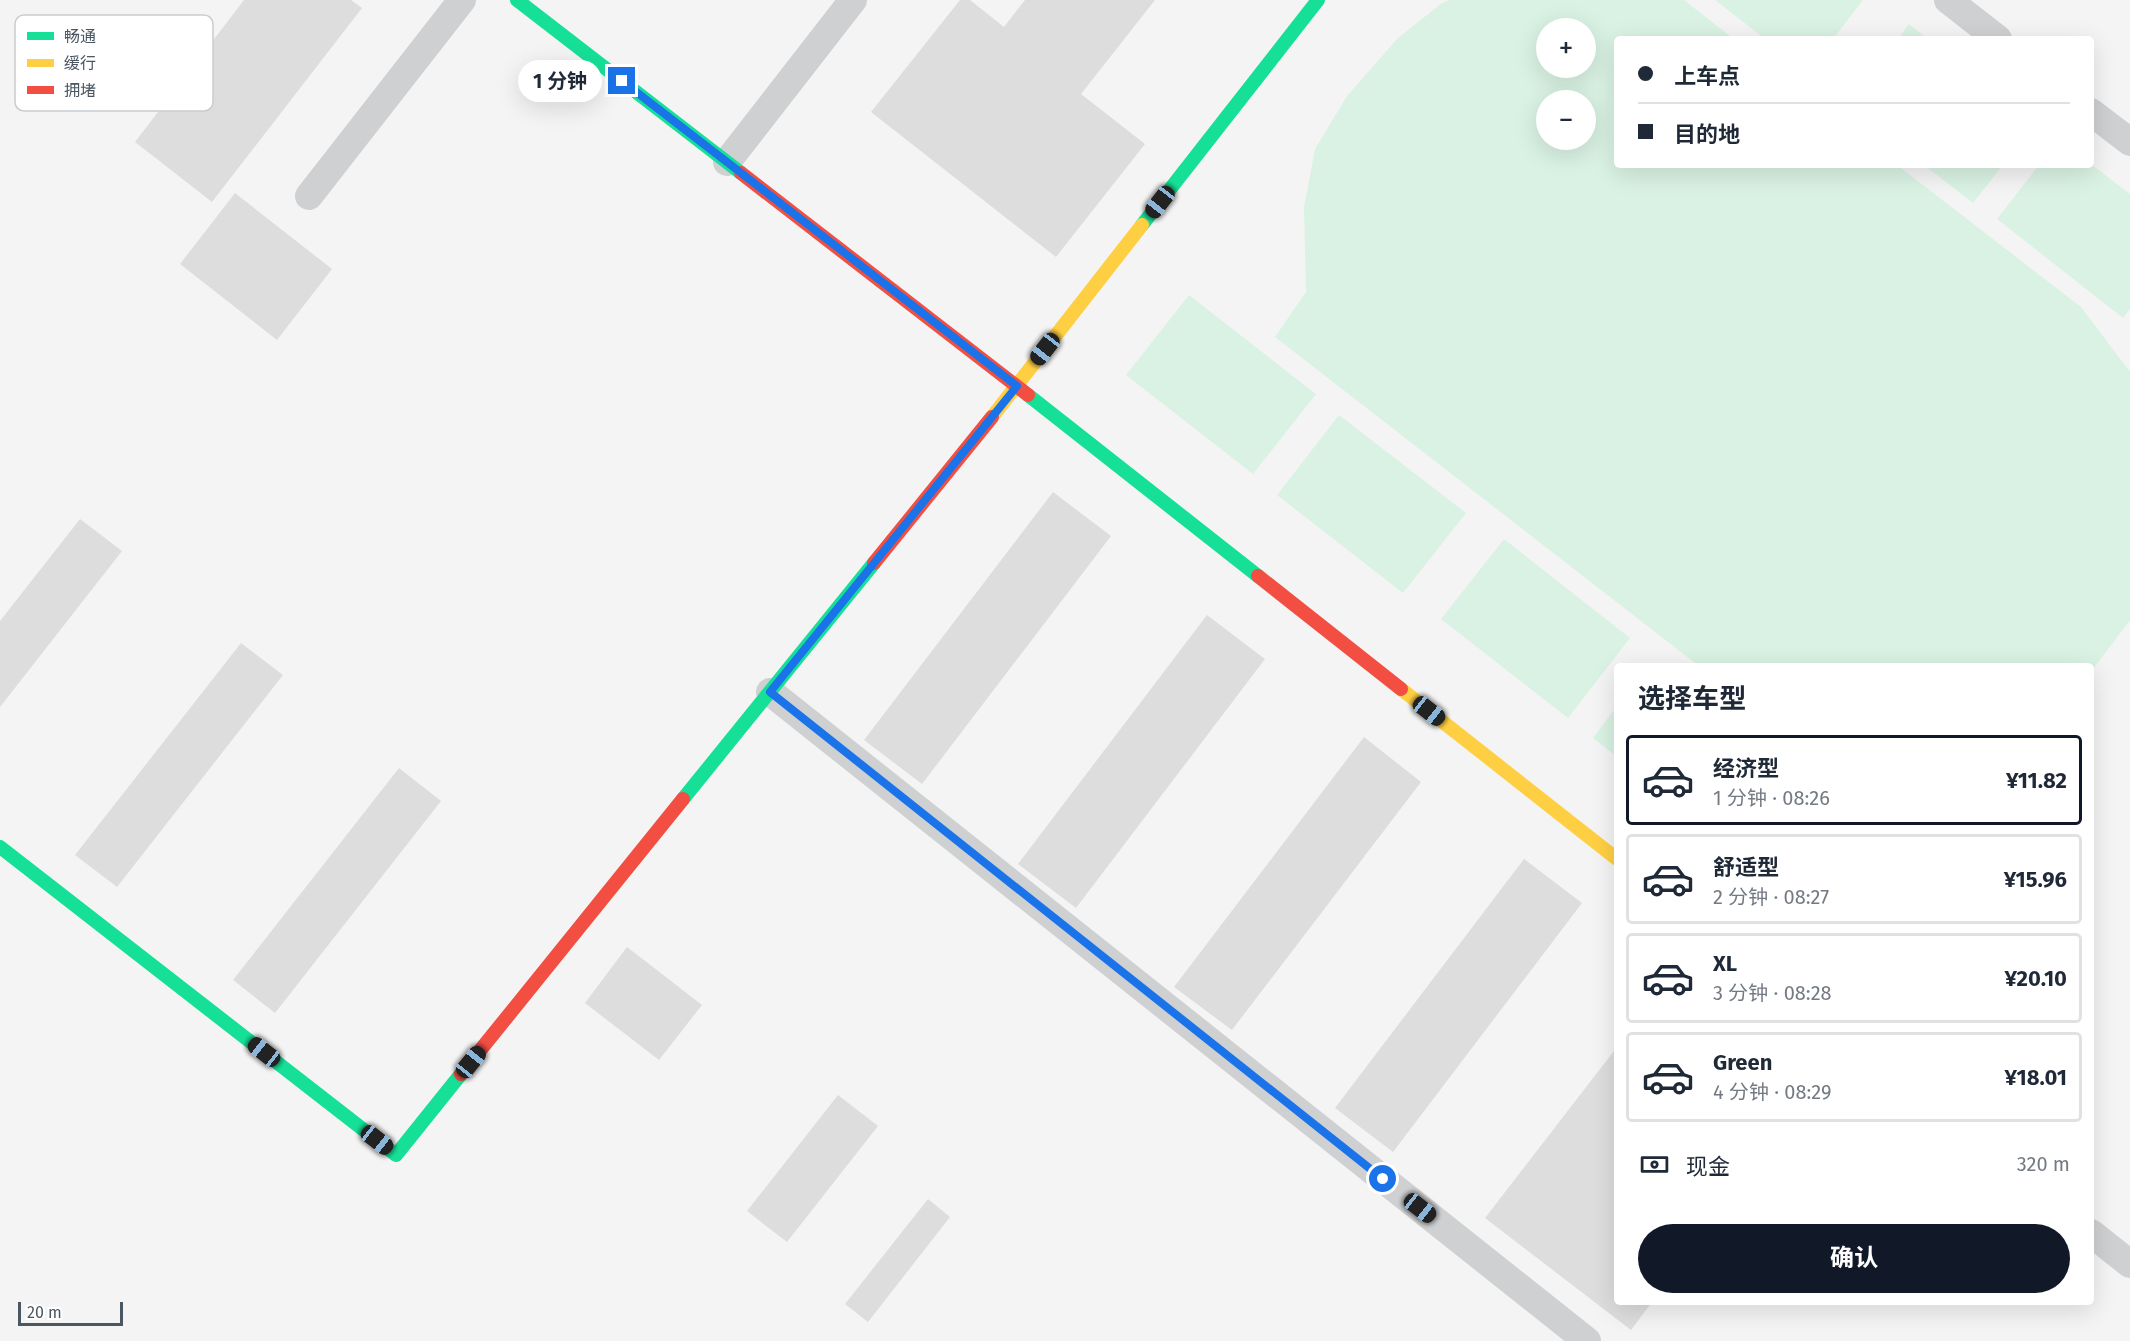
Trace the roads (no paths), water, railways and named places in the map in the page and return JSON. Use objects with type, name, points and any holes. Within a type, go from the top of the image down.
[{"type":"street","points":[[309,196],[462,0]]},
{"type":"street","points":[[517,0],[1017,386],[1614,858]]},
{"type":"street","points":[[727,162],[853,0]]},
{"type":"street","points":[[0,848],[396,1155],[1017,386],[1318,0]]},
{"type":"street","points":[[1948,0],[1994,36]]},
{"type":"street","points":[[2094,114],[2130,142]]},
{"type":"street","points":[[770,692],[1587,1341]]},
{"type":"street","points":[[2094,1235],[2130,1264]]}]
